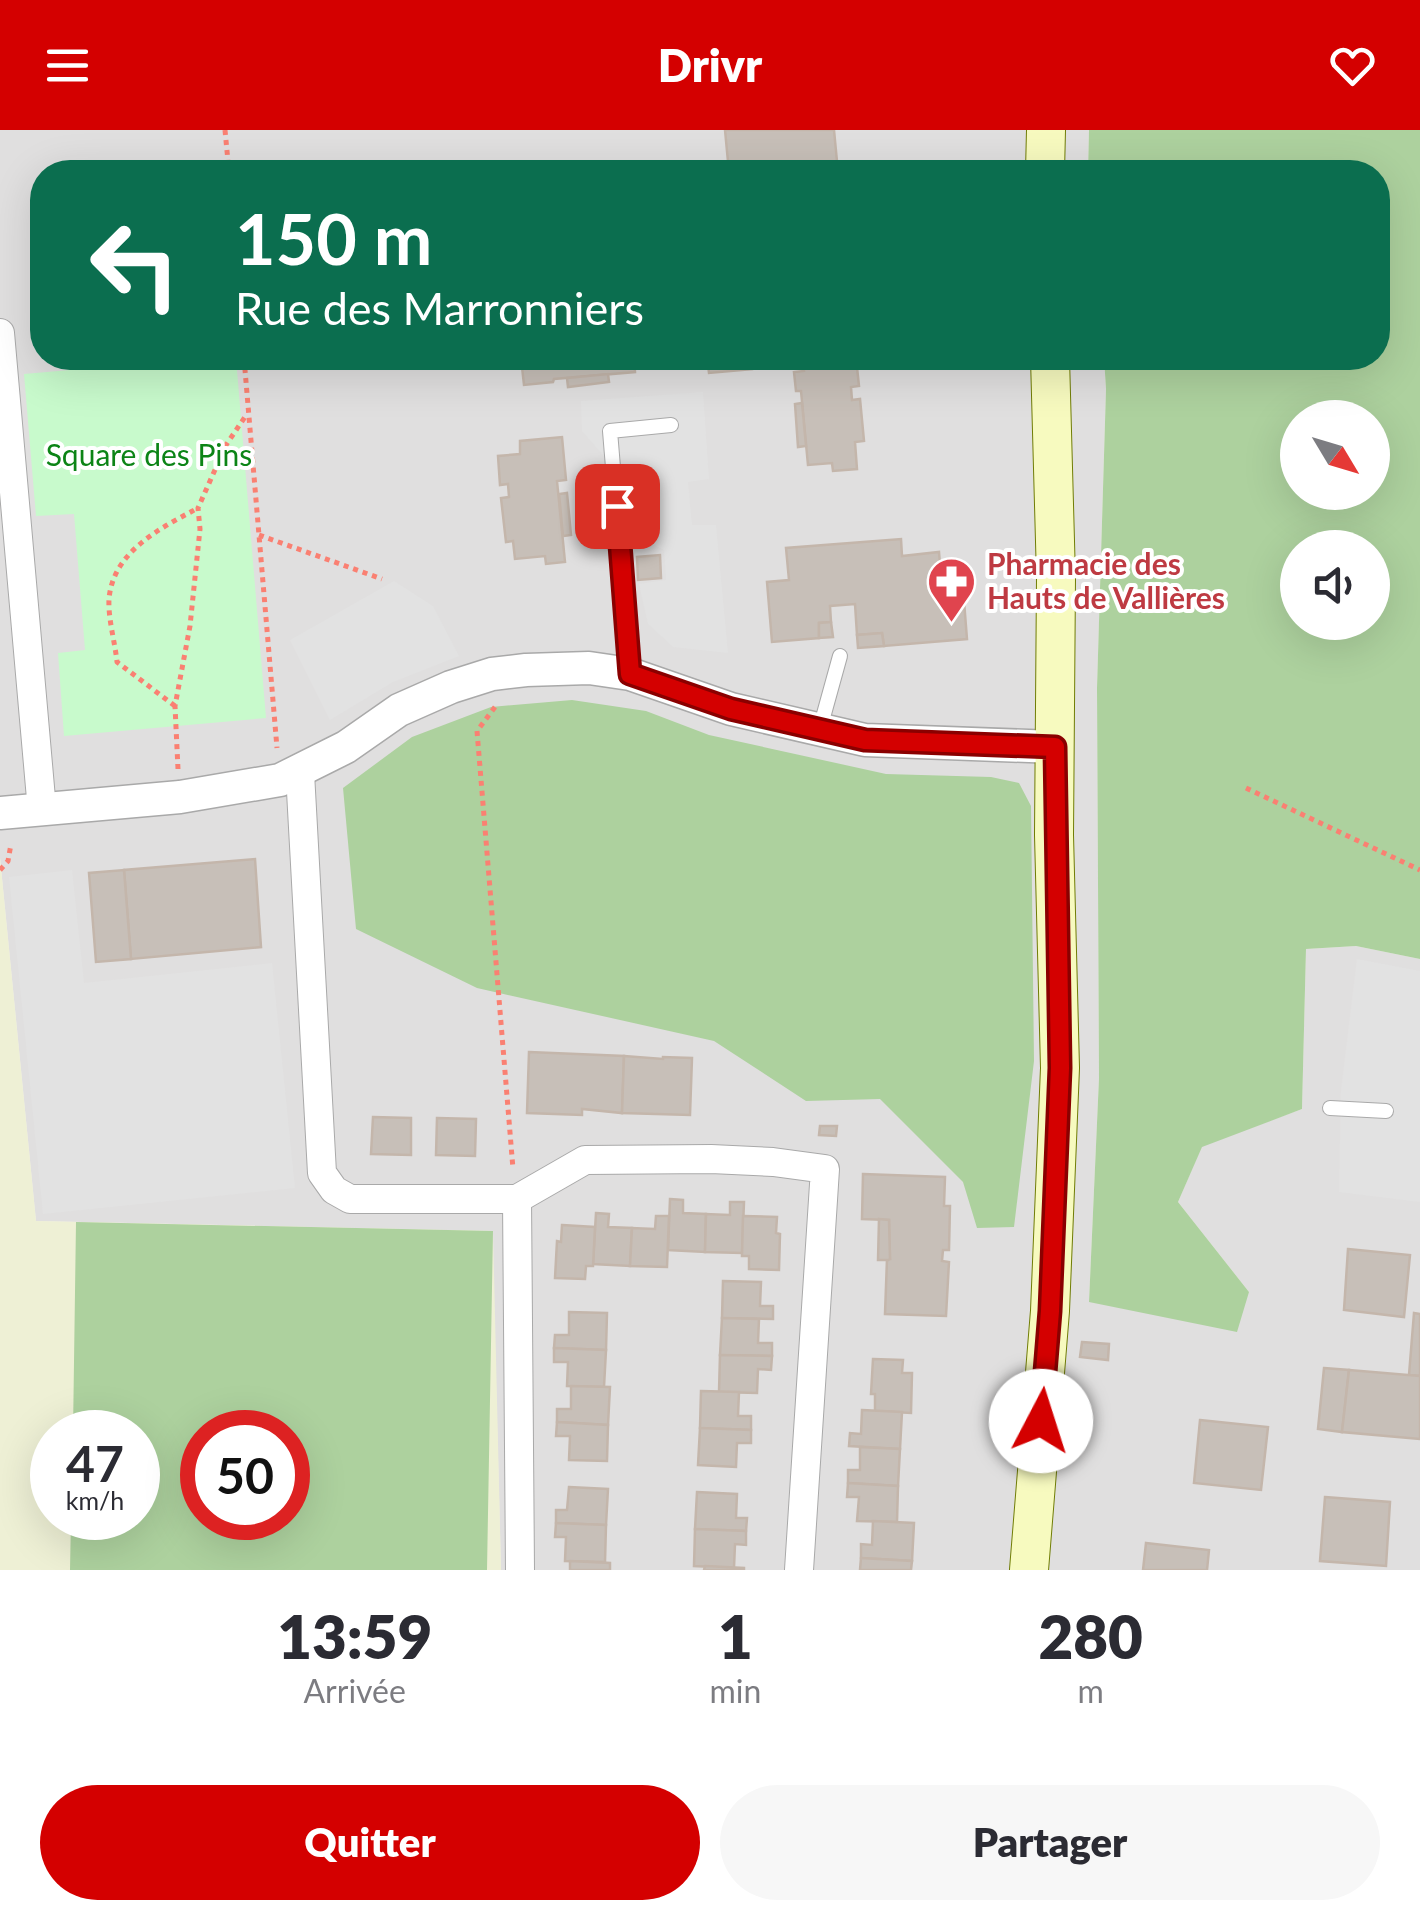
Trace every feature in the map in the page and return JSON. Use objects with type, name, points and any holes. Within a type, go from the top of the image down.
[{"type":"main road","points":[[1045,160],[1046,130]]},
{"type":"main road","points":[[1029,1570],[1050,1311],[1060,1068],[1050,370]]},
{"type":"street","points":[[0,333],[42,810]]},
{"type":"street","points":[[6,824],[42,810],[180,797],[290,777],[400,710],[492,674],[590,668],[630,674],[731,709],[865,740],[1055,747]]},
{"type":"street","points":[[290,777],[322,1173],[334,1190],[350,1200],[517,1200],[585,1160],[773,1162],[825,1169],[799,1570]]},
{"type":"street","points":[[517,1200],[520,1570]]},
{"type":"lane","points":[[630,674],[610,431],[671,425]]},
{"type":"lane","points":[[819,732],[840,656]]},
{"type":"lane","points":[[1330,1108],[1386,1111]]},
{"type":"path","points":[[225,130],[228,160]]},
{"type":"path","points":[[245,370],[259,535],[290,777]]},
{"type":"path","points":[[180,797],[175,706],[190,626],[200,529],[198,508],[226,445],[249,412]]},
{"type":"path","points":[[175,706],[117,662],[109,600],[115,578],[133,548],[198,508]]},
{"type":"path","points":[[259,535],[382,579]]},
{"type":"path","points":[[492,674],[495,707],[478,731],[517,1200]]},
{"type":"path","points":[[1246,788],[1420,870]]},
{"type":"path","points":[[0,870],[8,862],[6,824]]},
{"type":"shaded area","points":[[0,130],[1089,130],[1088,160],[30,160],[30,370],[1105,370],[1097,688],[1099,1078],[1089,1302],[1249,1292],[1178,1202],[1202,1146],[1302,1109],[1306,949],[1356,946],[1420,959],[1420,1570],[501,1570],[492,1231],[36,1221],[0,858]]},
{"type":"shaded area","points":[[703,392],[709,479],[688,482],[692,525],[716,525],[728,653],[673,647],[648,624],[639,584],[666,580],[664,550],[630,533],[628,484],[582,431],[581,401]]},
{"type":"shaded area","points":[[394,581],[433,606],[459,656],[393,682],[330,720],[290,640]]},
{"type":"shaded area","points":[[72,870],[84,983],[272,963],[295,1188],[43,1214],[9,877]]},
{"type":"shaded area","points":[[1357,959],[1420,971],[1420,1202],[1339,1192],[1341,1091]]},
{"type":"green space","points":[[1089,130],[1420,130],[1420,959],[1356,946],[1306,949],[1302,1109],[1202,1147],[1178,1202],[1249,1292],[1237,1332],[1089,1302],[1099,1078],[1097,688],[1105,370],[1390,370],[1390,160],[1088,160]]},
{"type":"green space","name":"Square des Pins","points":[[70,370],[237,370],[266,718],[64,736],[58,653],[85,650],[74,514],[36,516],[24,374]]},
{"type":"green space","points":[[572,700],[646,711],[709,735],[886,774],[991,777],[1019,783],[1031,806],[1034,1061],[1014,1227],[977,1228],[963,1182],[880,1099],[806,1101],[714,1041],[477,988],[356,929],[343,788],[412,737],[491,707]]},
{"type":"green space","points":[[0,858],[36,1221],[493,1231],[501,1570],[0,1570]]},
{"type":"green space","points":[[76,1222],[493,1231],[487,1570],[70,1570],[71,1540],[160,1540],[160,1410],[73,1410]]},
{"type":"building","points":[[725,130],[834,130],[837,160],[728,160]]},
{"type":"building","points":[[522,370],[635,370],[635,372],[524,385]]},
{"type":"building","points":[[857,370],[859,386],[851,387],[852,400],[860,399],[864,441],[855,442],[857,469],[833,471],[832,463],[808,465],[801,391],[796,391],[794,372]]},
{"type":"building","points":[[608,374],[609,382],[568,387],[567,378]]},
{"type":"building","points":[[802,403],[806,446],[798,447],[795,404]]},
{"type":"building","points":[[562,437],[566,480],[557,481],[565,562],[546,564],[545,556],[515,559],[513,541],[506,542],[501,498],[509,497],[508,484],[500,485],[498,456],[520,454],[520,441]]},
{"type":"building","points":[[567,493],[571,535],[563,536],[559,494]]},
{"type":"building","points":[[901,539],[902,556],[939,552],[942,590],[963,588],[967,639],[884,646],[882,633],[857,635],[855,604],[830,606],[831,622],[819,623],[819,638],[772,642],[767,582],[789,580],[786,548]]},
{"type":"building","points":[[660,555],[661,578],[638,580],[637,557]]},
{"type":"building","points":[[831,622],[833,637],[819,638],[819,623]]},
{"type":"building","points":[[882,633],[884,646],[858,648],[857,635]]},
{"type":"building","points":[[255,859],[261,947],[131,959],[124,870]]},
{"type":"building","points":[[124,870],[131,959],[96,962],[89,873]]},
{"type":"building","points":[[529,1052],[624,1056],[622,1113],[582,1109],[582,1115],[527,1113]]},
{"type":"building","points":[[624,1056],[692,1058],[690,1115],[622,1113]]},
{"type":"building","points":[[373,1117],[411,1118],[411,1155],[371,1154]]},
{"type":"building","points":[[437,1118],[476,1119],[475,1156],[436,1155]]},
{"type":"building","points":[[820,1126],[837,1126],[836,1136],[819,1135]]},
{"type":"building","points":[[863,1174],[945,1177],[944,1206],[950,1206],[949,1250],[943,1250],[942,1261],[949,1262],[946,1316],[885,1314],[889,1220],[862,1219]]},
{"type":"building","points":[[670,1199],[683,1200],[683,1213],[706,1214],[705,1252],[668,1250]]},
{"type":"building","points":[[730,1202],[744,1202],[742,1253],[705,1252],[706,1214],[730,1215]]},
{"type":"building","points":[[596,1213],[609,1214],[608,1227],[632,1228],[630,1266],[593,1264]]},
{"type":"building","points":[[656,1216],[669,1216],[667,1267],[630,1266],[632,1228],[655,1229]]},
{"type":"building","points":[[743,1216],[777,1217],[779,1270],[749,1269],[749,1256],[742,1256]]},
{"type":"building","points":[[879,1219],[889,1220],[888,1260],[878,1260]]},
{"type":"building","points":[[562,1225],[595,1227],[593,1266],[586,1266],[585,1279],[555,1278]]},
{"type":"building","points":[[1348,1249],[1410,1255],[1404,1317],[1344,1310]]},
{"type":"building","points":[[723,1281],[761,1282],[760,1306],[773,1306],[773,1319],[722,1318]]},
{"type":"building","points":[[569,1312],[607,1313],[606,1350],[554,1348],[555,1335],[569,1335]]},
{"type":"building","points":[[1414,1313],[1420,1314],[1420,1376],[1409,1375]]},
{"type":"building","points":[[722,1318],[759,1319],[758,1343],[772,1343],[772,1356],[720,1355]]},
{"type":"building","points":[[1082,1342],[1109,1344],[1108,1360],[1080,1357]]},
{"type":"building","points":[[554,1348],[606,1350],[604,1387],[567,1386],[568,1362],[554,1362]]},
{"type":"building","points":[[720,1355],[772,1356],[771,1370],[758,1369],[757,1393],[719,1392]]},
{"type":"building","points":[[873,1359],[903,1360],[902,1373],[912,1373],[911,1413],[875,1411],[875,1394],[871,1394]]},
{"type":"building","points":[[1324,1368],[1349,1370],[1342,1432],[1318,1429]]},
{"type":"building","points":[[1349,1370],[1420,1376],[1420,1439],[1342,1432]]},
{"type":"building","points":[[571,1386],[610,1387],[608,1425],[557,1422],[557,1409],[571,1409]]},
{"type":"building","points":[[701,1391],[739,1392],[738,1416],[751,1416],[751,1430],[700,1428]]},
{"type":"building","points":[[862,1410],[902,1412],[900,1449],[849,1446],[850,1433],[861,1434]]},
{"type":"building","points":[[1200,1420],[1268,1427],[1261,1490],[1194,1483]]},
{"type":"building","points":[[557,1422],[608,1425],[607,1461],[569,1460],[570,1436],[556,1436]]},
{"type":"building","points":[[700,1428],[751,1430],[751,1443],[737,1443],[736,1467],[698,1465]]},
{"type":"building","points":[[860,1447],[900,1449],[898,1486],[848,1483],[848,1470],[860,1470]]},
{"type":"building","points":[[848,1483],[898,1486],[897,1522],[857,1521],[859,1497],[847,1497]]},
{"type":"building","points":[[569,1487],[608,1489],[606,1525],[556,1523],[556,1510],[567,1510]]},
{"type":"building","points":[[697,1492],[737,1494],[736,1518],[747,1518],[746,1531],[695,1529]]},
{"type":"building","points":[[1325,1497],[1390,1502],[1386,1566],[1320,1561]]},
{"type":"building","points":[[873,1521],[914,1523],[912,1561],[861,1558],[861,1544],[872,1545]]},
{"type":"building","points":[[556,1523],[606,1525],[605,1562],[565,1561],[566,1537],[555,1537]]},
{"type":"building","points":[[695,1529],[746,1531],[746,1545],[735,1544],[734,1568],[694,1566]]},
{"type":"building","points":[[1146,1543],[1209,1550],[1207,1570],[1143,1570]]},
{"type":"building","points":[[861,1558],[912,1561],[911,1570],[860,1570]]},
{"type":"building","points":[[570,1561],[610,1563],[610,1570],[570,1570]]},
{"type":"building","points":[[705,1566],[744,1568],[744,1570],[704,1570]]},
{"type":"place","name":"Pharmacie des Hauts de Vallières","points":[[952,624]]},
{"type":"route","points":[[617,506],[630,674],[784,724],[865,740],[1055,747],[1060,1068],[1050,1311],[1041,1421]]}]
